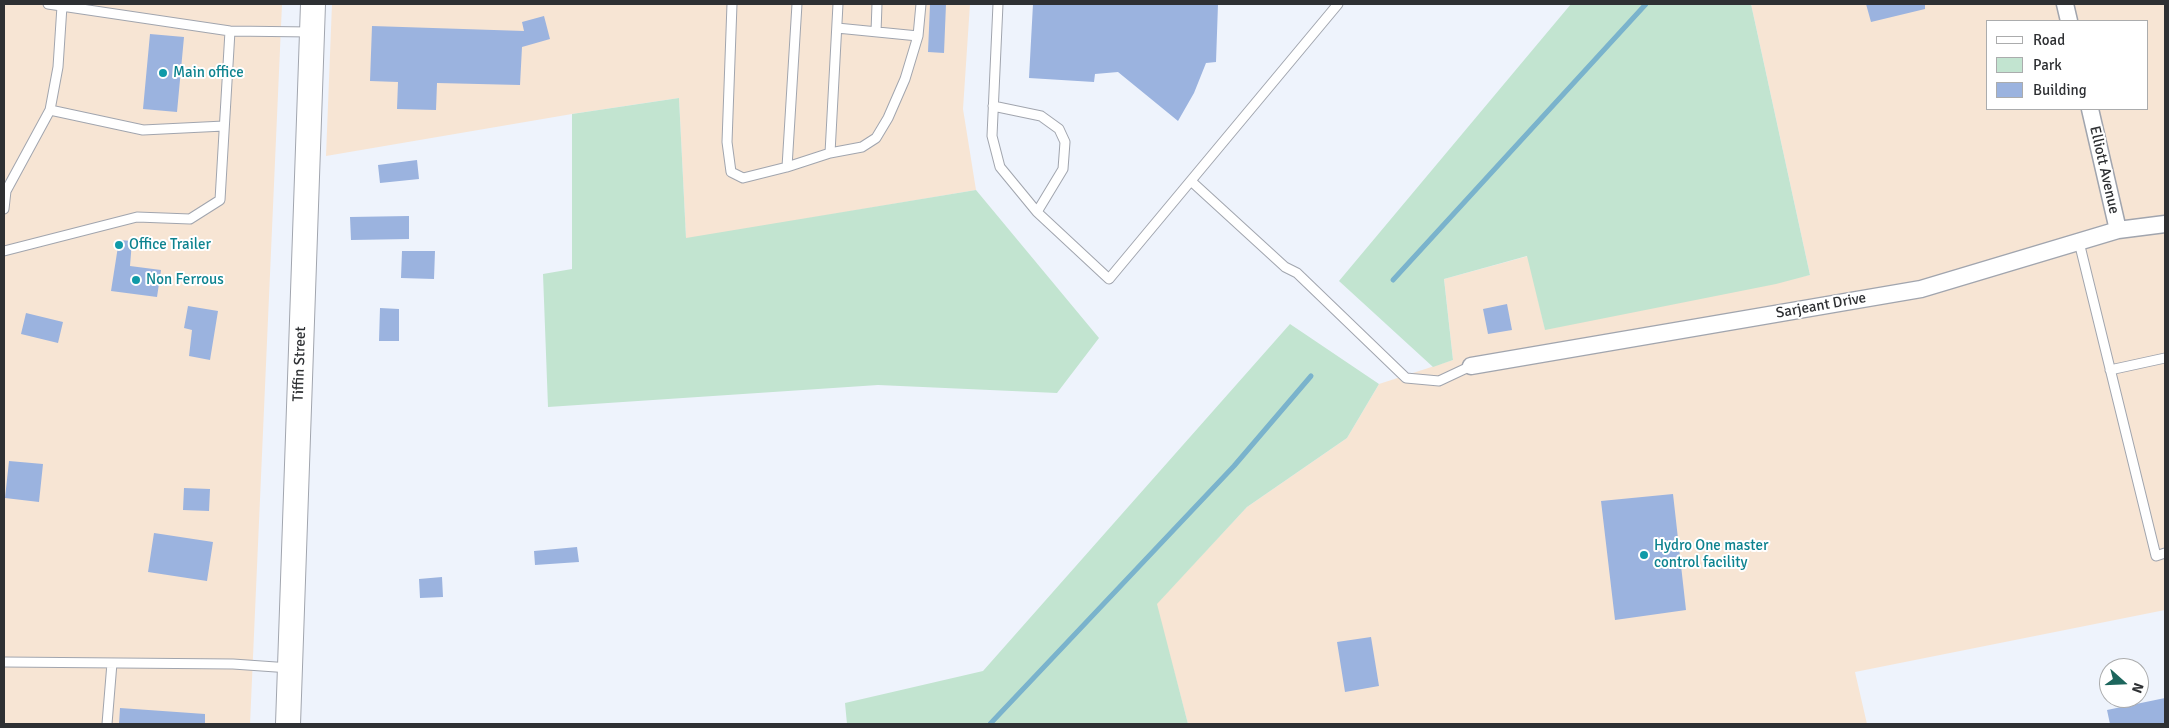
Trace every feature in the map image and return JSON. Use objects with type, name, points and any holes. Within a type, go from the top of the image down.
[{"type":"street","name":"Tiffin Street","points":[[288,724],[312,4]]},
{"type":"street","points":[[2065,4],[2069,20]]},
{"type":"street","name":"Elliott Avenue","points":[[2090,110],[2118,230]]},
{"type":"street","name":"Sarjeant Drive","points":[[1471,366],[1921,289],[2118,230],[2165,224]]},
{"type":"lane","points":[[48,4],[230,31],[312,32]]},
{"type":"lane","points":[[732,4],[728,142],[731,172],[743,178],[787,167],[830,153],[862,147],[876,138],[888,118],[905,79],[918,36],[921,4]]},
{"type":"lane","points":[[787,167],[797,4]]},
{"type":"lane","points":[[830,153],[838,4]]},
{"type":"lane","points":[[876,32],[877,4]]},
{"type":"lane","points":[[998,4],[992,136],[1000,167],[1037,212],[1109,279],[1338,4]]},
{"type":"lane","points":[[4,208],[6,191],[50,110],[58,67],[62,6]]},
{"type":"lane","points":[[837,28],[918,36]]},
{"type":"lane","points":[[4,251],[137,217],[190,220],[220,200],[230,31]]},
{"type":"lane","points":[[993,106],[1041,116],[1059,129],[1065,142],[1063,169],[1037,212]]},
{"type":"lane","points":[[50,110],[143,130],[224,126]]},
{"type":"lane","points":[[1191,181],[1285,267],[1297,273],[1406,378],[1439,381],[1471,366]]},
{"type":"lane","points":[[2079,242],[2156,556],[2165,554]]},
{"type":"lane","points":[[2110,370],[2165,358]]},
{"type":"lane","points":[[4,662],[233,664],[290,668]]},
{"type":"lane","points":[[107,724],[112,663]]},
{"type":"shaded area","points":[[4,4],[282,4],[250,724],[4,724]]},
{"type":"shaded area","points":[[332,4],[970,4],[963,109],[976,190],[686,239],[679,98],[572,114],[326,156]]},
{"type":"shaded area","points":[[1751,4],[2165,4],[2165,610],[1855,672],[1867,724],[1188,724],[1156,604],[1247,507],[1347,438],[1379,384],[1453,360],[1444,279],[1528,256],[1545,329],[1810,275]]},
{"type":"green space","points":[[1571,4],[1751,4],[1810,275],[1776,284],[1545,330],[1527,256],[1444,279],[1453,360],[1433,367],[1339,281]]},
{"type":"green space","points":[[679,98],[686,238],[976,190],[1099,338],[1057,393],[878,385],[548,407],[543,274],[572,269],[572,114]]},
{"type":"green space","points":[[1290,324],[1379,384],[1347,438],[1247,507],[1157,604],[1188,724],[847,724],[845,703],[983,671]]},
{"type":"building","points":[[930,4],[946,4],[944,53],[928,52]]},
{"type":"building","points":[[1033,4],[1218,4],[1216,62],[1206,63],[1194,93],[1178,121],[1118,72],[1095,74],[1094,82],[1029,78]]},
{"type":"building","points":[[1866,4],[1925,4],[1925,9],[1871,22]]},
{"type":"building","points":[[544,16],[550,39],[522,47],[520,85],[437,83],[436,110],[397,109],[398,82],[370,81],[372,26],[524,31],[522,22]]},
{"type":"building","name":"Main office","points":[[150,34],[184,37],[177,112],[143,109]]},
{"type":"building","points":[[417,160],[419,179],[380,183],[378,165]]},
{"type":"building","points":[[409,216],[409,239],[351,240],[350,217]]},
{"type":"building","name":"Non Ferrous","points":[[119,240],[132,241],[130,266],[161,270],[157,297],[111,291]]},
{"type":"building","points":[[402,251],[435,251],[434,279],[401,278]]},
{"type":"building","points":[[1507,304],[1512,330],[1488,334],[1483,309]]},
{"type":"building","points":[[188,306],[218,311],[210,360],[189,356],[192,330],[184,328]]},
{"type":"building","points":[[380,308],[399,309],[399,341],[379,341]]},
{"type":"building","points":[[26,313],[63,322],[58,343],[21,334]]},
{"type":"building","points":[[9,461],[43,464],[39,502],[5,498]]},
{"type":"building","points":[[184,488],[210,489],[209,511],[183,510]]},
{"type":"building","name":"Hydro One master control facility","points":[[1673,494],[1686,610],[1615,620],[1601,501]]},
{"type":"building","points":[[154,533],[213,542],[207,581],[148,572]]},
{"type":"building","points":[[577,547],[579,562],[535,565],[534,551]]},
{"type":"building","points":[[442,577],[443,597],[420,598],[419,579]]},
{"type":"building","points":[[1371,637],[1379,686],[1345,692],[1337,642]]},
{"type":"building","points":[[2165,698],[2165,724],[2110,724],[2107,710],[2117,708],[2149,708],[2149,701]]},
{"type":"building","points":[[120,708],[205,714],[205,724],[119,724]]},
{"type":"waterway","points":[[1393,280],[1646,4]]},
{"type":"waterway","points":[[990,724],[1234,466],[1311,376]]},
{"type":"place","name":"Main office","points":[[163,73]]},
{"type":"place","name":"Office Trailer","points":[[119,245]]},
{"type":"place","name":"Non Ferrous","points":[[136,280]]},
{"type":"place","name":"Hydro One master control facility","points":[[1644,555]]}]
